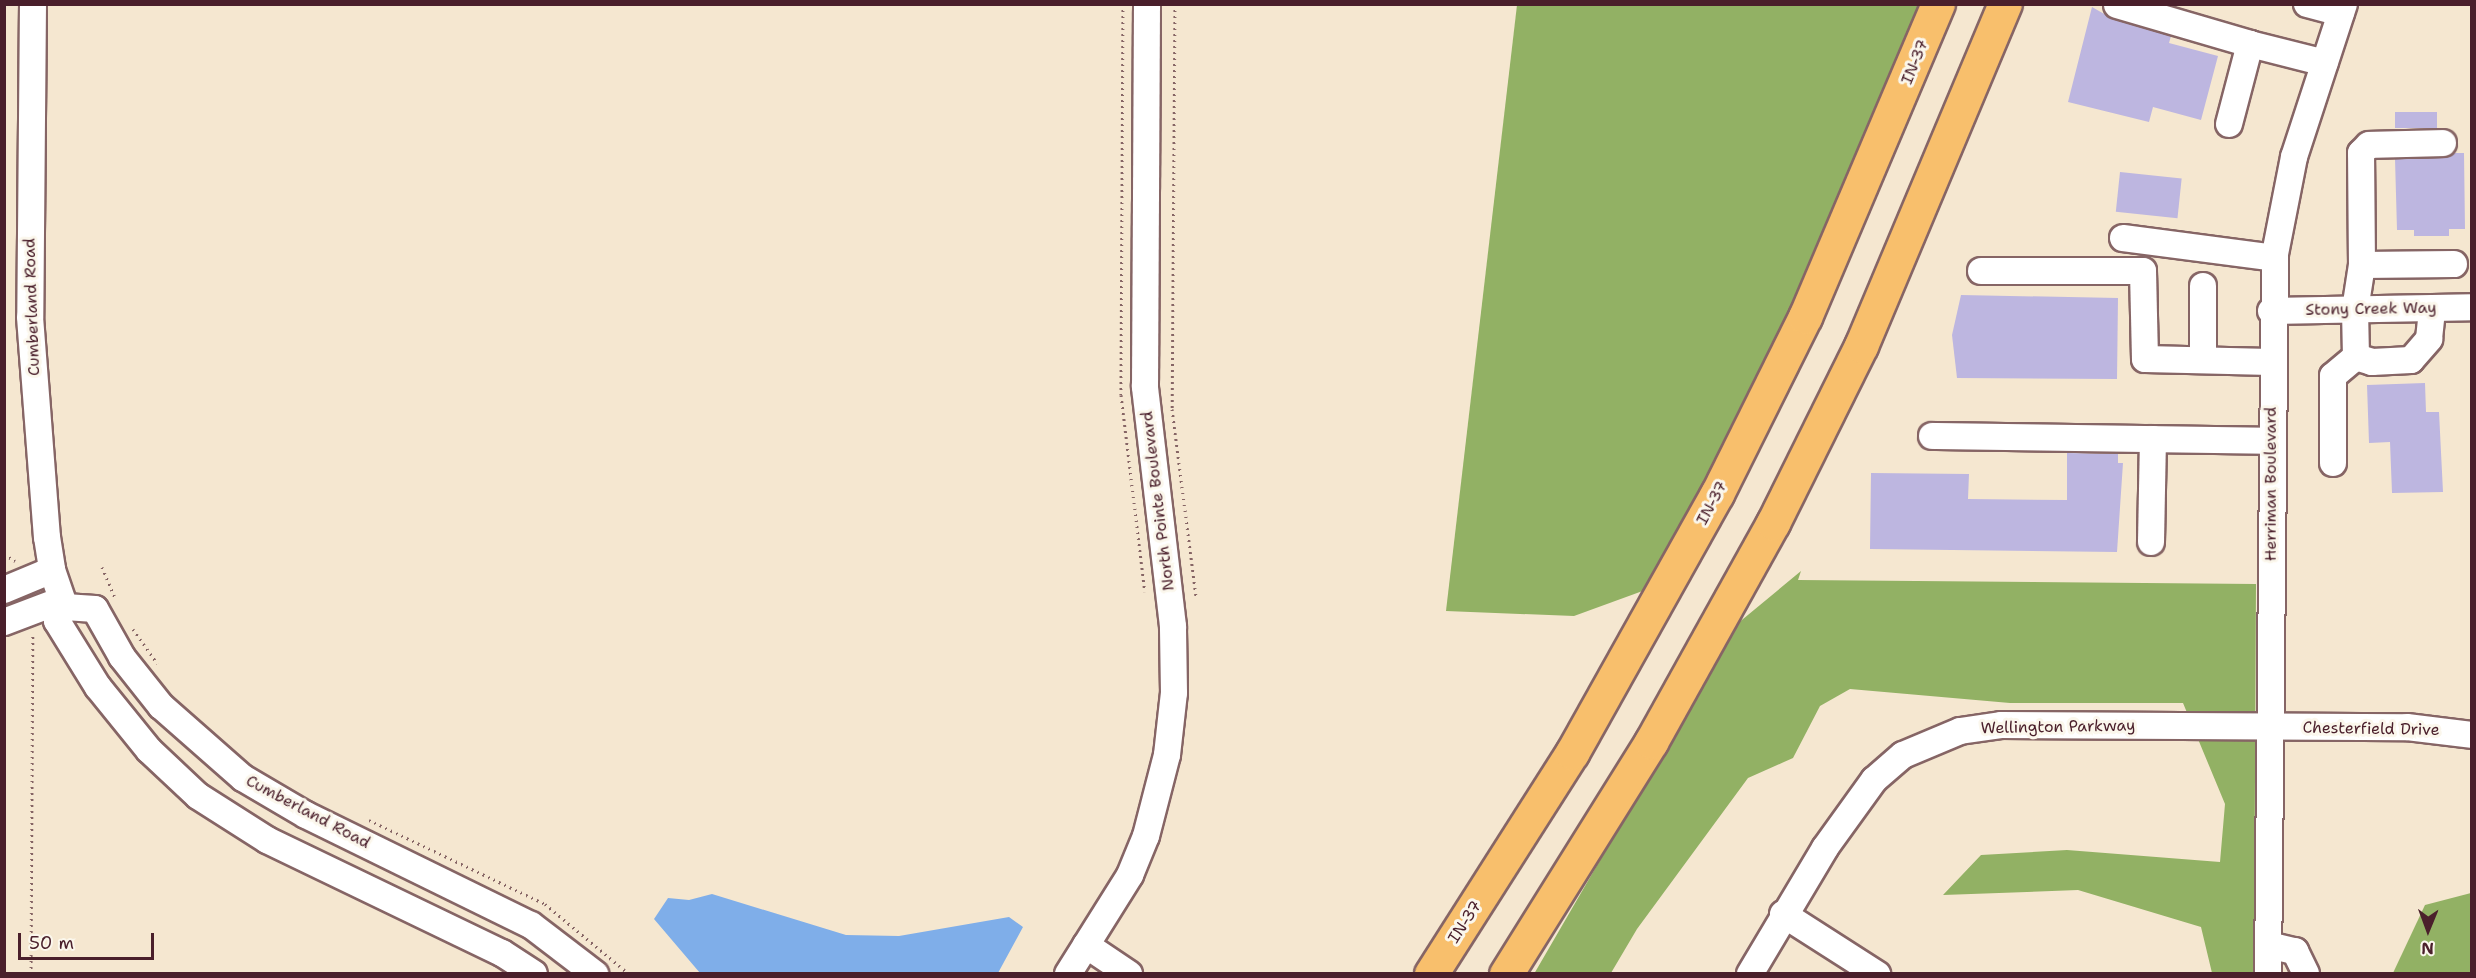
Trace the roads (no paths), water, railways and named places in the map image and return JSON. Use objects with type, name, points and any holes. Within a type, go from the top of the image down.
[{"type":"highway","name":"IN-37","points":[[1431,974],[1572,753],[1717,494],[1805,317],[1938,4]]},
{"type":"highway","points":[[1506,974],[1651,742],[1773,523],[1861,346],[2006,4]]},
{"type":"street","name":"Cumberland Road","points":[[33,4],[30,317],[52,570],[64,604],[57,621],[98,687],[149,750],[198,796],[267,840],[502,953],[534,974]]},
{"type":"street","name":"North Pointe Boulevard","points":[[1068,974],[1130,875],[1146,836],[1167,755],[1174,693],[1173,626],[1145,387],[1147,4]]},
{"type":"street","points":[[2307,4],[2342,9]]},
{"type":"street","points":[[2117,5],[2250,44],[2325,63]]},
{"type":"street","name":"Herriman Boulevard","points":[[2268,974],[2271,311],[2275,258],[2294,157],[2342,9]]},
{"type":"street","points":[[2229,124],[2250,44]]},
{"type":"street","points":[[2356,357],[2355,310],[2362,265],[2361,153],[2369,145],[2443,143]]},
{"type":"street","points":[[2123,238],[2275,258]]},
{"type":"street","points":[[2362,265],[2454,264]]},
{"type":"street","points":[[1981,271],[2143,271],[2145,359],[2271,362]]},
{"type":"street","points":[[2203,286],[2203,360]]},
{"type":"street","name":"Stony Creek Way","points":[[2271,311],[2472,307]]},
{"type":"street","points":[[2356,357],[2372,362],[2411,360],[2429,339],[2432,308]]},
{"type":"street","points":[[2333,463],[2333,376],[2356,357]]},
{"type":"street","points":[[1932,436],[2271,441]]},
{"type":"street","points":[[2151,542],[2153,439]]},
{"type":"street","points":[[14,586],[52,570]]},
{"type":"street","name":"Cumberland Road","points":[[64,604],[94,609],[122,657],[160,706],[243,778],[306,815],[531,925],[595,974]]},
{"type":"street","points":[[4,622],[64,604]]},
{"type":"street","name":"Wellington Parkway","points":[[1750,974],[1783,914],[1874,780],[1903,755],[1935,739],[2001,725],[2270,727]]},
{"type":"street","name":"Chesterfield Drive","points":[[2270,727],[2407,727],[2472,735]]},
{"type":"street","points":[[1783,914],[1878,974]]},
{"type":"street","points":[[1086,945],[1129,974]]},
{"type":"street","points":[[2268,945],[2295,951],[2306,974]]},
{"type":"water","points":[[712,894],[846,935],[899,936],[1009,917],[1023,927],[998,973],[700,973],[654,919],[668,898],[689,900]]}]
